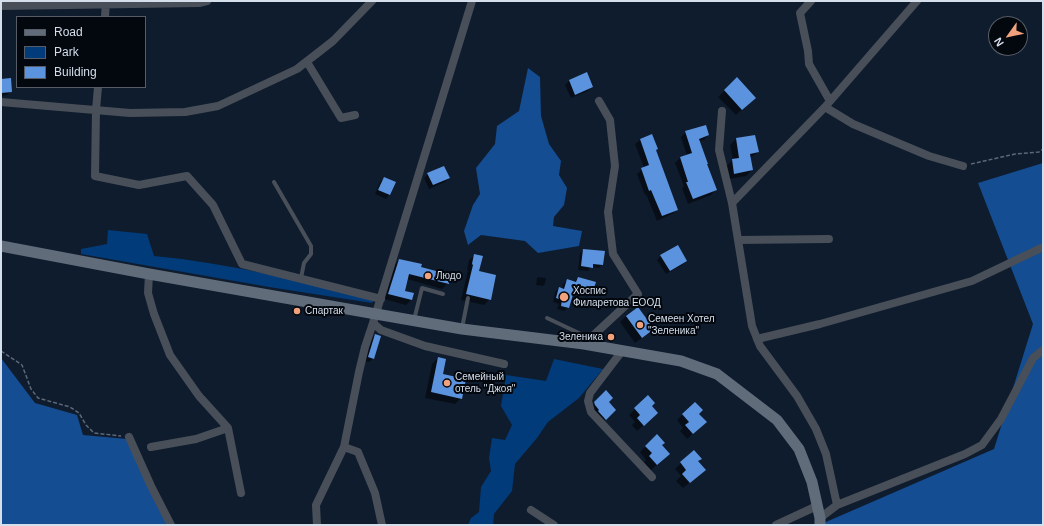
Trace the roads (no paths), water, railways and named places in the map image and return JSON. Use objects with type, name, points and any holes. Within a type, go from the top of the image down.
[{"type":"main road","points":[[1,246],[375,318],[414,320],[462,329],[584,344],[681,361],[717,374],[777,420],[799,449],[812,482],[820,521]]},
{"type":"street","points":[[1,6],[106,3],[199,3],[207,1]]},
{"type":"street","points":[[1,102],[130,113],[184,112],[218,106],[297,69],[333,41],[372,1]]},
{"type":"street","points":[[317,525],[316,505],[344,447],[364,347],[375,318],[472,1]]},
{"type":"street","points":[[811,1],[800,13],[808,51],[809,64],[828,104],[853,124],[929,156],[963,166]]},
{"type":"street","points":[[732,203],[828,104],[917,1]]},
{"type":"street","points":[[105,16],[106,3]]},
{"type":"street","points":[[306,62],[341,118],[355,115]]},
{"type":"street","points":[[98,88],[95,176],[139,185],[186,176],[213,205],[242,264],[380,299]]},
{"type":"street","points":[[584,344],[638,294],[613,254],[608,212],[615,166],[610,120],[599,101]]},
{"type":"street","points":[[722,111],[719,150],[732,203],[752,326],[760,346],[797,396],[816,429],[826,454],[837,505]]},
{"type":"street","points":[[738,240],[829,240]]},
{"type":"street","points":[[757,339],[820,324],[972,281],[1043,247]]},
{"type":"street","points":[[149,274],[148,293],[154,314],[170,355],[199,396],[228,428],[241,493]]},
{"type":"street","points":[[375,318],[381,330],[425,346],[504,364]]},
{"type":"street","points":[[622,350],[590,393],[588,401],[591,412],[652,477]]},
{"type":"street","points":[[820,521],[837,505],[965,454],[982,445],[1001,419],[1033,358],[1043,350]]},
{"type":"street","points":[[151,447],[196,439],[228,428]]},
{"type":"street","points":[[129,437],[151,486],[171,525]]},
{"type":"street","points":[[344,447],[358,452],[374,493],[382,525]]},
{"type":"street","points":[[776,525],[817,506]]},
{"type":"street","points":[[531,510],[554,525]]},
{"type":"lane","points":[[274,182],[311,246],[311,254],[304,263],[302,278]]},
{"type":"lane","points":[[414,320],[422,288],[443,294]]},
{"type":"lane","points":[[462,329],[468,298]]},
{"type":"lane","points":[[547,318],[581,334],[584,344]]},
{"type":"place","name":"Людо","points":[[428,276]]},
{"type":"place","name":"Хоспис Филаретова ЕООД","points":[[564,297]]},
{"type":"place","name":"Спартак","points":[[297,311]]},
{"type":"place","name":"Семеен Хотел \"Зеленика\"","points":[[640,325]]},
{"type":"place","name":"Зеленика","points":[[611,337]]},
{"type":"place","name":"Семейный отель \"Джоя\"","points":[[447,383]]}]
